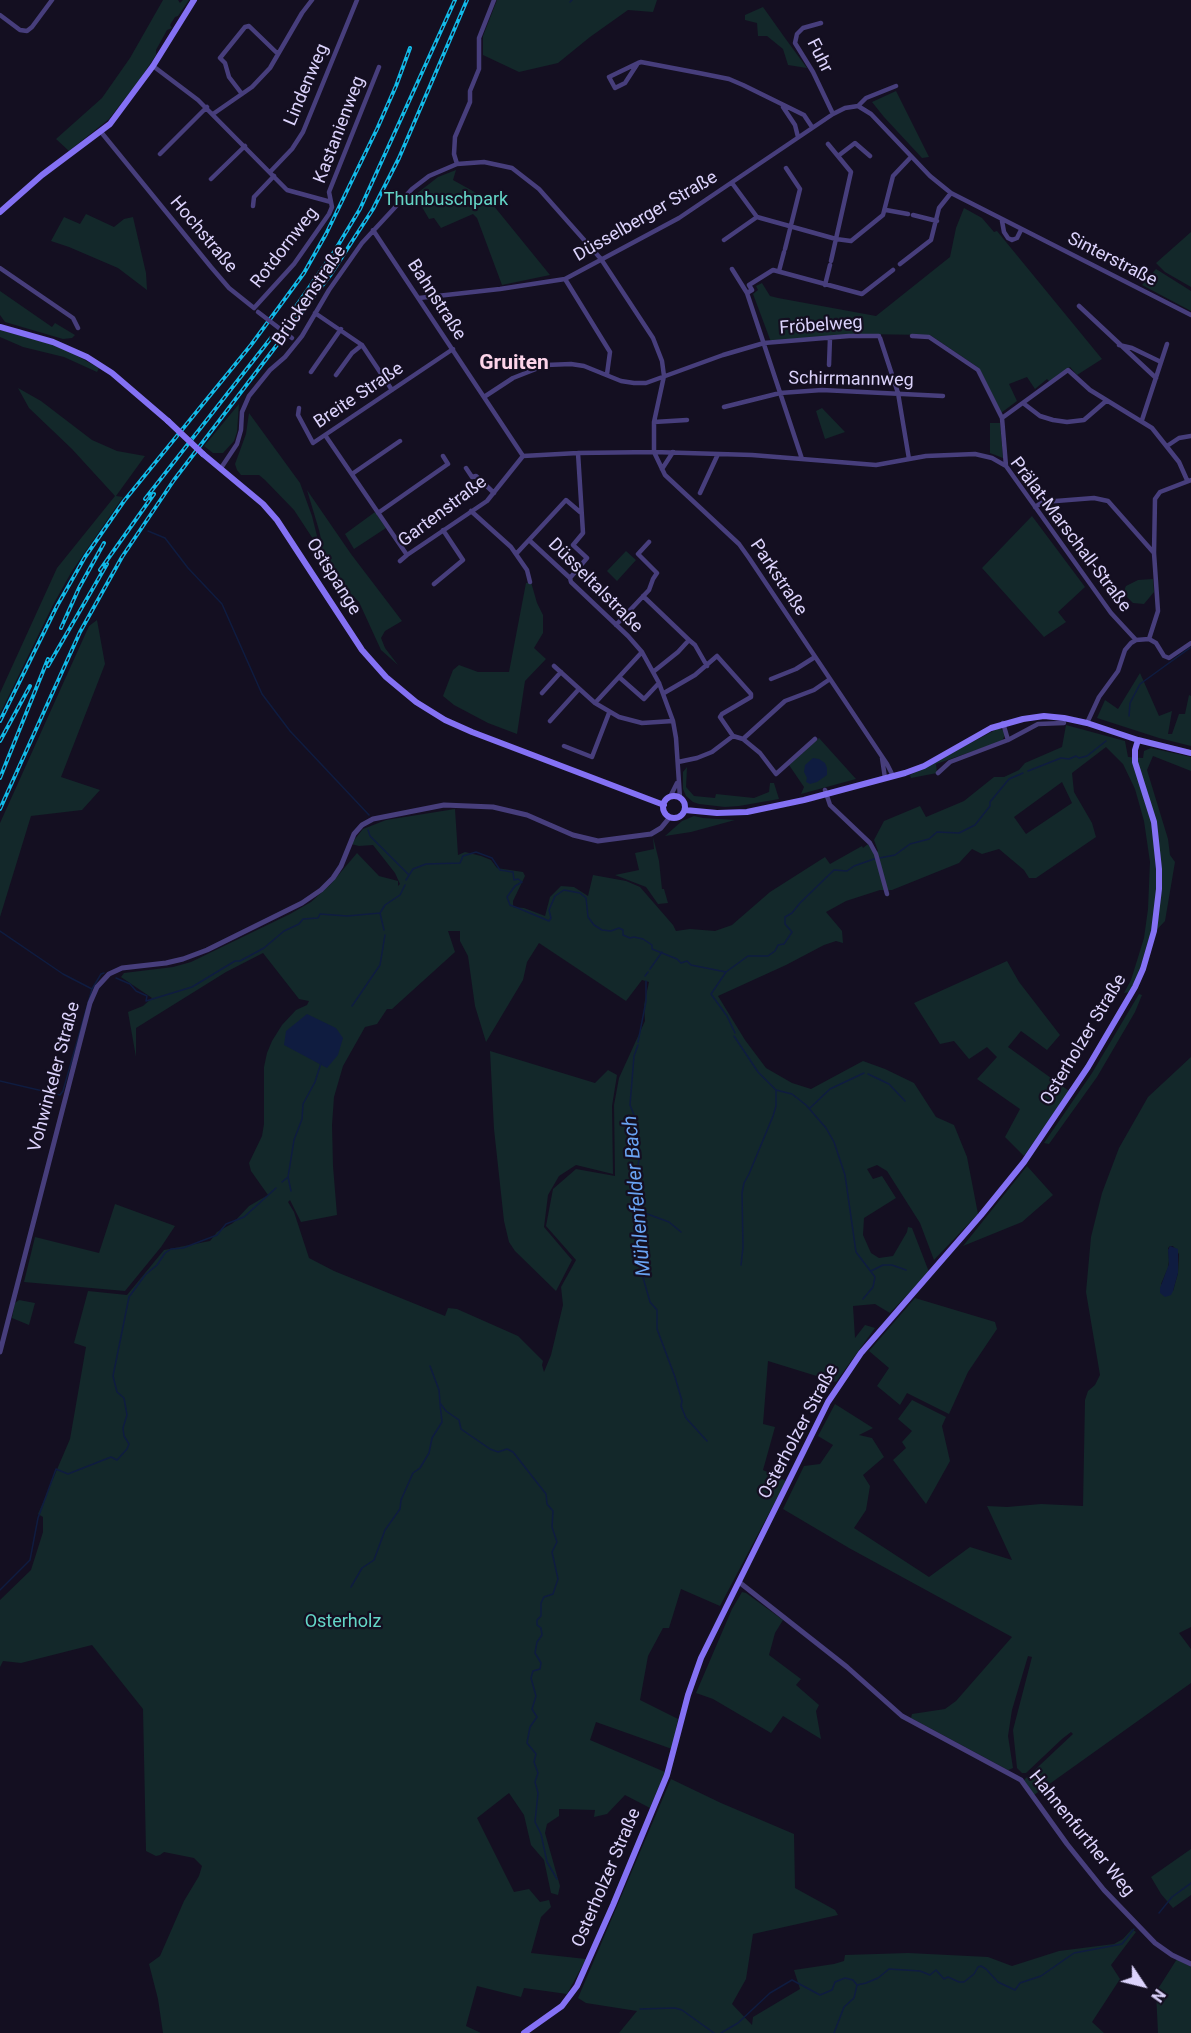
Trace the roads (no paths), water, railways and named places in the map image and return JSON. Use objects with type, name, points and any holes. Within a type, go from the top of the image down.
[{"type":"main road","points":[[0,212],[42,175],[101,132],[116,117],[153,66],[194,0]]},
{"type":"main road","name":"Ostspange","points":[[0,327],[52,342],[87,357],[112,373],[262,504],[277,520],[363,650],[386,677],[416,702],[445,720],[472,732],[664,805]]},
{"type":"main road","points":[[685,810],[717,813],[747,812],[893,776],[924,766],[979,734],[1004,723],[1044,716],[1087,723],[1138,740],[1191,753]]},
{"type":"main road","name":"Osterholzer Straße","points":[[524,2033],[562,2006],[577,1986],[667,1775],[694,1675],[810,1435],[842,1380],[871,1341],[1024,1162],[1088,1067],[1135,987],[1154,931],[1159,879],[1154,822],[1135,762],[1138,740]]},
{"type":"main road","points":[[670,797],[680,798],[685,810],[679,816],[670,817],[664,812],[664,805],[670,797]]},
{"type":"street","points":[[0,15],[20,30],[27,31],[52,0]]},
{"type":"street","points":[[213,114],[260,79],[312,0]]},
{"type":"street","name":"Lindenweg","points":[[253,206],[254,197],[303,132],[357,0]]},
{"type":"street","points":[[494,0],[478,38],[479,69],[470,91],[470,102],[454,137],[453,154],[457,164],[490,162],[503,165],[519,172],[545,195],[602,259],[653,338],[662,361],[664,376],[654,422],[654,452],[523,456]]},
{"type":"street","name":"Fuhr","points":[[821,23],[803,28],[797,34],[795,43],[813,72],[833,114]]},
{"type":"street","points":[[242,94],[229,77],[225,63],[220,58],[245,27],[249,26],[278,54]]},
{"type":"street","points":[[638,63],[625,83],[615,88],[609,77],[638,63],[649,63],[729,79],[804,116],[813,127]]},
{"type":"street","points":[[153,66],[207,107],[283,186],[293,192],[331,202]]},
{"type":"street","name":"Kastanienweg","points":[[331,202],[329,192],[379,67]]},
{"type":"street","name":"Düsselberger Straße","points":[[419,298],[565,279],[679,218],[833,114],[845,108],[858,106],[866,98],[896,86]]},
{"type":"street","points":[[781,105],[793,122],[798,137]]},
{"type":"street","name":"Sinterstraße","points":[[858,106],[871,114],[911,157],[951,193],[1002,221],[1191,315]]},
{"type":"street","points":[[160,154],[207,107]]},
{"type":"street","name":"Hochstraße","points":[[101,132],[229,288],[297,342]]},
{"type":"street","points":[[838,156],[855,143],[870,156]]},
{"type":"street","points":[[825,285],[851,172],[828,144]]},
{"type":"street","points":[[211,179],[245,146]]},
{"type":"street","points":[[732,183],[758,217],[836,239],[851,241],[883,215],[892,176],[911,157]]},
{"type":"street","name":"Brückenstraße","points":[[220,468],[233,452],[240,436],[245,401],[297,342],[351,258],[373,230],[422,182],[457,164]]},
{"type":"street","points":[[779,271],[800,189],[786,168]]},
{"type":"street","points":[[900,264],[931,240],[939,208],[951,193]]},
{"type":"street","name":"Rotdornweg","points":[[256,311],[305,250],[329,214],[332,207],[331,202]]},
{"type":"street","points":[[886,210],[937,221]]},
{"type":"street","points":[[724,240],[758,217]]},
{"type":"street","name":"Sinterstraße","points":[[1002,221],[1004,232],[1012,240],[1017,238],[1021,230]]},
{"type":"street","name":"Bahnstraße","points":[[373,230],[523,456]]},
{"type":"street","points":[[0,268],[73,318],[78,328]]},
{"type":"street","points":[[732,269],[747,288],[802,459]]},
{"type":"street","points":[[747,288],[773,270],[862,294],[893,270]]},
{"type":"street","points":[[565,279],[610,352],[607,374]]},
{"type":"street","points":[[1079,306],[1118,345],[1156,378]]},
{"type":"street","points":[[315,313],[362,345],[392,390]]},
{"type":"street","points":[[311,372],[341,329]]},
{"type":"street","points":[[912,336],[929,337],[978,370],[1002,418],[1006,466]]},
{"type":"street","name":"Fröbelweg","points":[[484,397],[513,378],[546,365],[584,366],[621,381],[646,382],[733,351],[765,343],[880,337],[898,393],[909,459]]},
{"type":"street","points":[[829,365],[830,338]]},
{"type":"street","points":[[1142,420],[1167,344]]},
{"type":"street","points":[[336,375],[352,353],[362,345]]},
{"type":"street","points":[[1118,345],[1132,348],[1161,362]]},
{"type":"street","name":"Breite Straße","points":[[299,408],[298,415],[313,443],[453,349]]},
{"type":"street","points":[[1002,418],[1068,370],[1090,390],[1152,428],[1179,462],[1189,480],[1160,492],[1155,499],[1154,553],[1158,611],[1149,639]]},
{"type":"street","name":"Schirrmannweg","points":[[724,407],[780,393],[837,390],[944,396]]},
{"type":"street","points":[[1023,403],[1040,416],[1067,422],[1084,420],[1106,400]]},
{"type":"street","points":[[654,422],[687,420]]},
{"type":"street","points":[[325,435],[407,555]]},
{"type":"street","points":[[1167,446],[1179,438],[1191,435]]},
{"type":"street","points":[[352,474],[400,441]]},
{"type":"street","name":"Prälat-Marschall-Straße","points":[[654,452],[876,465],[926,456],[975,454],[992,458],[1006,466],[1111,613],[1136,640]]},
{"type":"street","name":"Parkstraße","points":[[654,452],[662,469],[674,484],[738,544],[893,776]]},
{"type":"street","points":[[662,469],[673,452]]},
{"type":"street","points":[[570,578],[587,558],[573,545],[583,533],[578,453]]},
{"type":"street","points":[[700,493],[718,454]]},
{"type":"street","points":[[378,513],[448,464],[443,456]]},
{"type":"street","name":"Gartenstraße","points":[[400,561],[494,493],[523,456]]},
{"type":"street","points":[[466,468],[472,477],[476,476],[494,493]]},
{"type":"street","points":[[1035,507],[1042,502],[1094,498],[1108,501],[1154,553]]},
{"type":"street","points":[[516,554],[566,500],[580,512]]},
{"type":"street","points":[[471,511],[516,554],[527,570],[530,582]]},
{"type":"street","points":[[434,584],[463,560],[443,530]]},
{"type":"street","name":"Düsseltalstraße","points":[[529,540],[570,578],[571,582],[642,652],[664,693],[673,721],[680,798]]},
{"type":"street","points":[[616,625],[649,590],[652,579],[657,573],[638,554],[649,542]]},
{"type":"street","name":"Düsseltalstraße","points":[[643,596],[695,645],[707,666]]},
{"type":"street","points":[[1087,723],[1099,697],[1118,671],[1125,650],[1136,640],[1149,639],[1156,643],[1164,656],[1169,658],[1191,643]]},
{"type":"street","points":[[653,672],[689,640]]},
{"type":"street","name":"Düsseltalstraße","points":[[595,703],[642,652]]},
{"type":"street","points":[[664,693],[679,686],[717,656],[751,694],[751,698],[720,717],[733,735],[760,753],[776,774],[815,739]]},
{"type":"street","points":[[771,679],[796,669],[815,657]]},
{"type":"street","points":[[554,666],[609,713],[642,723],[673,721]]},
{"type":"street","points":[[542,693],[561,672]]},
{"type":"street","points":[[619,677],[644,699],[659,683]]},
{"type":"street","points":[[743,740],[785,701],[814,690],[830,679]]},
{"type":"street","points":[[550,721],[579,689]]},
{"type":"street","points":[[564,746],[592,757],[609,713]]},
{"type":"street","points":[[1004,723],[1008,740]]},
{"type":"street","points":[[938,773],[950,762],[1008,740],[1042,723],[1064,723]]},
{"type":"street","points":[[678,762],[712,752],[733,735]]},
{"type":"street","name":"Parkstraße","points":[[882,758],[885,778]]},
{"type":"street","name":"Düsseltalstraße","points":[[670,797],[678,780]]},
{"type":"street","points":[[825,792],[830,805],[870,843],[879,861],[886,894]]},
{"type":"street","name":"Vohwinkeler Straße","points":[[0,1352],[90,1003],[96,989],[109,974],[122,968],[183,959],[207,950],[302,903],[321,890],[333,878],[341,866],[350,840],[357,831],[367,822],[380,817],[444,805],[493,807],[527,815],[573,835],[598,841],[651,834],[661,828],[670,817]]},
{"type":"street","name":"Hahnenfurther Weg","points":[[739,1582],[847,1667],[902,1716],[1021,1780],[1067,1844],[1104,1890],[1155,1943],[1191,1964]]},
{"type":"water","points":[[813,758],[825,763],[827,775],[810,784],[806,782],[804,772],[805,765]]},
{"type":"water","points":[[307,1014],[336,1028],[343,1038],[338,1055],[327,1068],[284,1045],[286,1031]]},
{"type":"water","points":[[1170,1246],[1178,1249],[1178,1273],[1171,1295],[1165,1297],[1160,1293],[1160,1288],[1169,1264]]},
{"type":"waterway","points":[[148,531],[165,538],[188,568],[222,604],[262,694],[290,731],[369,815]]},
{"type":"waterway","points":[[1129,716],[1130,703],[1140,684],[1191,647]]},
{"type":"waterway","points":[[1028,771],[1061,758],[1087,756],[1106,741]]},
{"type":"waterway","points":[[406,880],[413,869],[426,864],[460,863],[463,856],[476,852],[492,858],[500,870],[513,872],[514,880],[518,879],[522,882],[515,886],[507,897],[510,905],[549,921],[551,918],[549,910],[555,896],[564,890],[580,893],[586,898],[588,917],[602,930],[611,931],[619,928],[623,930],[623,935],[643,939],[652,945],[652,949],[677,959],[681,963],[687,961],[691,965],[726,972],[748,956],[768,956],[775,951],[778,945],[784,944],[792,932],[785,924],[785,917],[792,913],[834,870],[847,871],[874,859],[895,855],[910,844],[929,839],[937,832],[959,833],[975,825],[1009,779],[1023,773]]},
{"type":"waterway","points":[[368,830],[370,836],[409,875]]},
{"type":"waterway","points":[[116,978],[130,984],[136,991],[147,996],[146,1001],[192,987],[235,961],[240,961],[264,948],[303,919],[318,918],[320,914],[347,916],[380,913],[385,905],[400,895],[405,885]]},
{"type":"waterway","points":[[380,913],[384,930]]},
{"type":"waterway","points":[[0,931],[63,974],[92,989],[104,973]]},
{"type":"waterway","points":[[352,1006],[380,965],[385,935]]},
{"type":"waterway","name":"Mühlenfelder Bach","points":[[650,969],[662,952]]},
{"type":"waterway","name":"Mühlenfelder Bach","points":[[645,976],[648,972]]},
{"type":"waterway","points":[[726,972],[711,994],[727,1016],[735,1033]]},
{"type":"waterway","name":"Mühlenfelder Bach","points":[[638,1042],[646,1001],[646,981]]},
{"type":"waterway","points":[[0,1081],[60,1095],[92,989]]},
{"type":"waterway","points":[[734,1036],[758,1072],[776,1090],[792,1094],[806,1105],[826,1128],[834,1142],[845,1175],[856,1252],[875,1277],[873,1287],[863,1299]]},
{"type":"waterway","name":"Mühlenfelder Bach","points":[[638,1045],[634,1056],[630,1105],[634,1115],[634,1134],[637,1141],[635,1150],[639,1159],[636,1180],[640,1190],[635,1200],[642,1209],[637,1223],[641,1233],[639,1247],[642,1274],[650,1302],[657,1310],[657,1329],[675,1377],[682,1401],[681,1406],[686,1418],[707,1441]]},
{"type":"waterway","points":[[282,1182],[288,1177],[294,1140],[302,1119],[303,1104],[315,1082],[321,1063]]},
{"type":"waterway","points":[[810,1108],[830,1089],[864,1073]]},
{"type":"waterway","points":[[868,1074],[889,1084],[905,1101]]},
{"type":"waterway","points":[[741,1265],[742,1193],[744,1183],[773,1116],[776,1106],[776,1090]]},
{"type":"waterway","points":[[288,1177],[291,1191]]},
{"type":"waterway","points":[[0,1590],[30,1560],[38,1518],[56,1469],[68,1474],[111,1457],[117,1460],[127,1449],[129,1444],[124,1436],[123,1428],[127,1415],[124,1398],[117,1392],[113,1376],[129,1297],[165,1253],[171,1249],[183,1248],[217,1235],[226,1224],[244,1217],[276,1188]]},
{"type":"waterway","points":[[642,1212],[669,1222],[681,1232]]},
{"type":"waterway","points":[[871,1271],[883,1265],[892,1265],[906,1270]]},
{"type":"waterway","points":[[430,1366],[439,1390],[440,1403],[446,1411],[459,1420],[461,1429],[490,1449],[498,1452],[507,1449],[513,1452],[546,1494],[547,1504],[553,1511],[552,1527],[557,1542],[552,1552],[558,1579],[553,1594],[544,1597],[541,1603],[541,1616],[537,1620],[542,1635],[537,1642],[535,1653],[541,1663],[540,1669],[533,1671],[531,1678],[536,1696],[532,1709],[537,1717],[530,1727],[527,1743],[536,1754],[534,1762],[538,1773],[535,1782],[538,1793],[535,1822],[541,1834],[547,1862],[557,1879]]},
{"type":"waterway","points":[[351,1587],[362,1568],[374,1560],[385,1530],[400,1509],[401,1500],[413,1473],[420,1468],[429,1453],[432,1438],[442,1422],[440,1404]]},
{"type":"waterway","points":[[1159,1913],[1172,1897],[1191,1883]]},
{"type":"waterway","points":[[721,2033],[738,2023],[770,1993],[792,1980],[820,1995],[832,1990],[835,1982],[845,1978],[853,1980],[857,1985],[878,1978],[889,1969],[920,1971],[930,1975],[936,1970],[944,1979],[948,1977],[964,1982],[981,1966],[998,1982],[1015,1990],[1020,1983],[1041,1976],[1074,1953],[1122,1944],[1134,1929]]},
{"type":"waterway","points":[[834,2033],[844,2007],[854,1998],[857,1985]]},
{"type":"waterway","points":[[640,2009],[675,2008],[682,2010],[714,2033]]},
{"type":"railway","points":[[295,308],[334,252],[360,209],[455,0]]},
{"type":"railway","points":[[0,809],[80,632],[122,557],[174,480],[331,274],[373,209],[399,158],[467,0]]},
{"type":"railway","points":[[0,721],[57,606],[85,557],[124,501],[251,345],[304,273],[326,234],[377,129],[410,48]]},
{"type":"railway","points":[[145,499],[271,338]]},
{"type":"railway","points":[[100,570],[154,494]]},
{"type":"railway","points":[[61,628],[79,588],[104,543]]},
{"type":"railway","points":[[48,666],[107,564]]},
{"type":"railway","points":[[0,778],[48,659]]},
{"type":"railway","points":[[0,741],[30,686]]},
{"type":"district","name":"Gruiten","points":[[514,364]]},
{"type":"park label","name":"Thunbuschpark","points":[[446,200]]},
{"type":"park label","name":"Osterholz","points":[[343,1622]]}]
